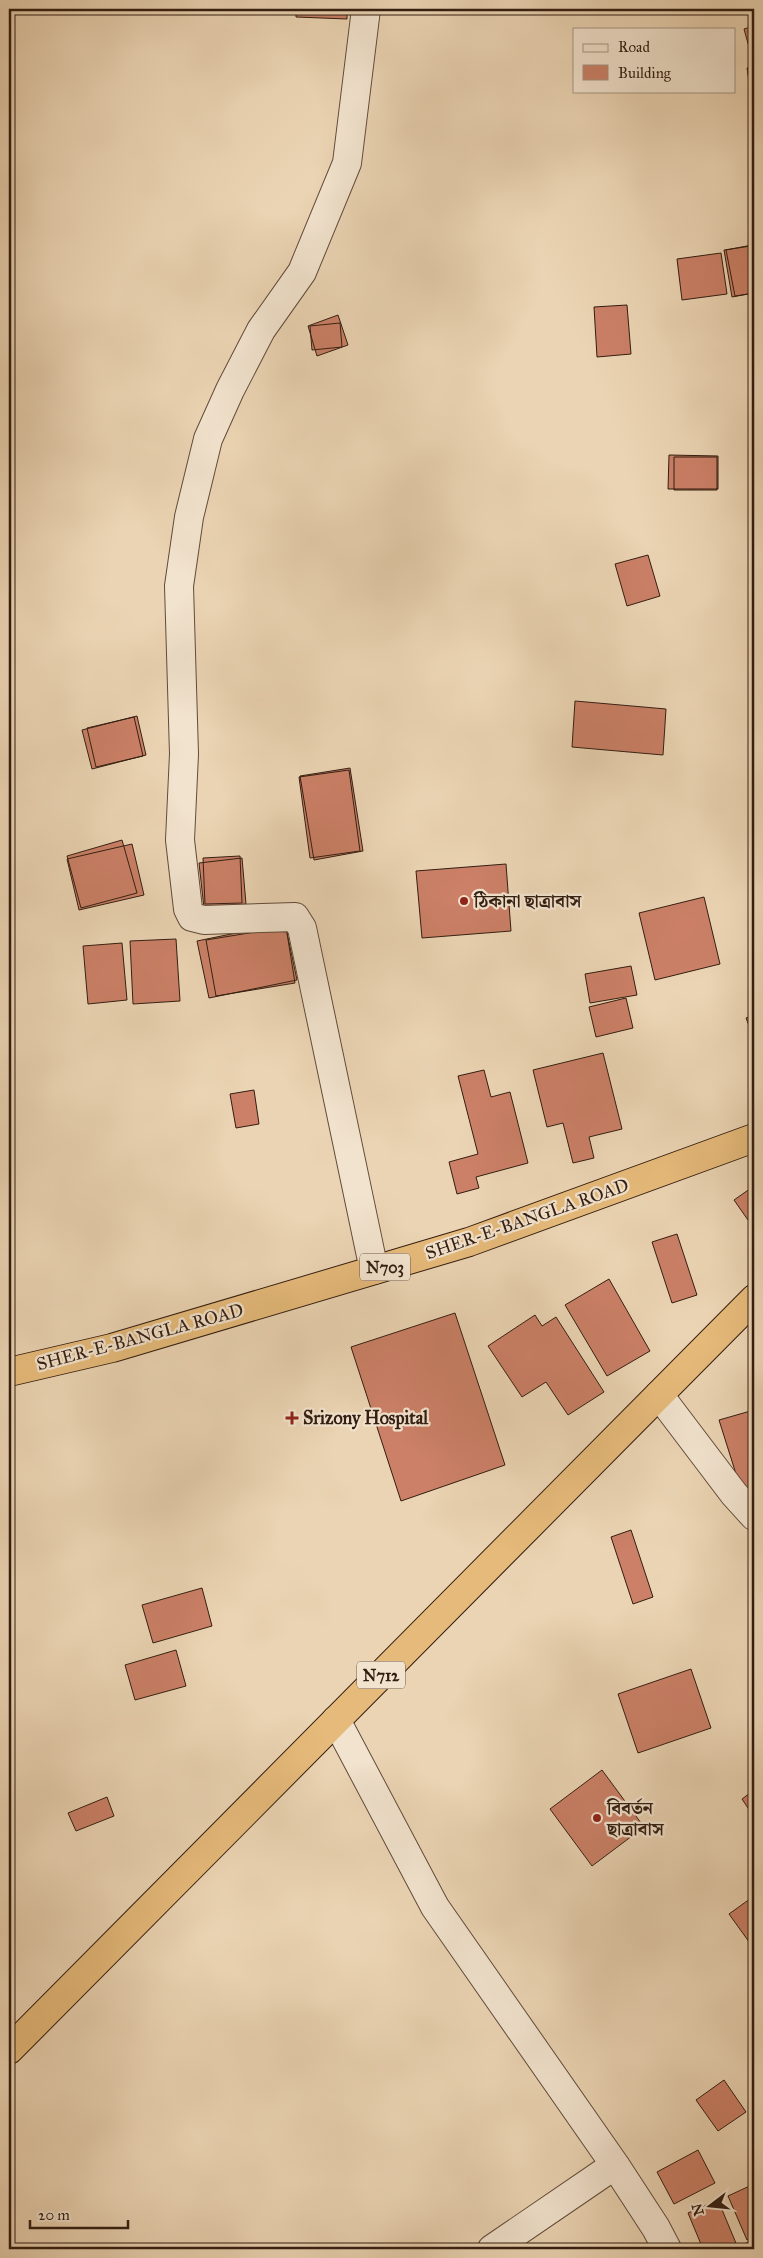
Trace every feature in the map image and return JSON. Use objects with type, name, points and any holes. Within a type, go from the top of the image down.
[{"type":"highway","name":"SHER-E-BANGLA ROAD","points":[[9,1372],[112,1348],[469,1242],[754,1138]]},
{"type":"highway","name":"N712","points":[[9,2050],[754,1299]]},
{"type":"street","points":[[366,9],[346,163],[302,272],[261,330],[208,439],[189,517],[179,586],[184,754],[180,840],[188,909],[192,917],[204,920],[294,918],[302,928],[374,1270]]},
{"type":"street","points":[[660,1395],[734,1494],[754,1516]]},
{"type":"street","points":[[336,1720],[435,1907],[615,2165],[656,2228],[667,2249]]},
{"type":"street","points":[[492,2249],[615,2165]]},
{"type":"building","points":[[296,9],[347,9],[347,19],[296,17]]},
{"type":"building","points":[[754,26],[754,57],[752,58],[744,29]]},
{"type":"building","points":[[754,29],[754,56],[748,31]]},
{"type":"building","points":[[754,67],[754,109],[753,109],[747,68]]},
{"type":"building","points":[[748,70],[754,70],[754,111],[752,111]]},
{"type":"building","points":[[752,245],[754,293],[735,296],[726,250]]},
{"type":"building","points":[[751,246],[754,266],[754,293],[732,297],[724,250]]},
{"type":"building","points":[[721,253],[727,294],[682,300],[677,259]]},
{"type":"building","points":[[627,305],[631,354],[597,357],[594,307]]},
{"type":"building","points":[[338,315],[348,345],[317,356],[308,326]]},
{"type":"building","points":[[340,323],[342,347],[312,350],[310,326]]},
{"type":"building","points":[[669,455],[718,456],[718,489],[668,489]]},
{"type":"building","points":[[674,457],[717,457],[717,490],[674,490]]},
{"type":"building","points":[[648,555],[660,596],[627,606],[615,564]]},
{"type":"building","points":[[575,701],[666,709],[663,755],[572,747]]},
{"type":"building","points":[[137,716],[146,755],[92,769],[82,730]]},
{"type":"building","points":[[134,717],[143,756],[96,767],[87,728]]},
{"type":"building","points":[[350,768],[363,851],[314,860],[300,776]]},
{"type":"building","points":[[349,770],[360,851],[310,858],[299,777]]},
{"type":"building","points":[[122,840],[137,893],[81,908],[67,856]]},
{"type":"building","points":[[132,844],[144,895],[79,910],[67,859]]},
{"type":"building","points":[[240,856],[242,903],[205,904],[203,858]]},
{"type":"building","points":[[242,858],[246,904],[204,908],[199,863]]},
{"type":"building","name":"ঠিকানা ছাত্রাবাস","points":[[506,864],[511,931],[422,938],[416,871]]},
{"type":"building","points":[[704,897],[720,964],[655,980],[639,913]]},
{"type":"building","points":[[285,923],[297,980],[209,998],[197,941]]},
{"type":"building","points":[[286,927],[295,983],[216,996],[206,940]]},
{"type":"building","points":[[176,939],[180,1001],[133,1004],[130,941]]},
{"type":"building","points":[[122,943],[127,1000],[88,1004],[83,946]]},
{"type":"building","points":[[631,966],[637,995],[590,1003],[585,974]]},
{"type":"building","points":[[626,998],[633,1028],[596,1037],[589,1007]]},
{"type":"building","points":[[754,1015],[754,1038],[746,1018]]},
{"type":"building","points":[[603,1053],[622,1129],[589,1137],[594,1158],[573,1163],[563,1123],[547,1127],[533,1070]]},
{"type":"building","points":[[484,1070],[491,1097],[510,1092],[528,1163],[476,1177],[479,1188],[457,1194],[449,1162],[478,1154],[458,1076]]},
{"type":"building","points":[[254,1090],[259,1124],[236,1128],[230,1094]]},
{"type":"building","points":[[754,1186],[754,1216],[748,1220],[734,1200]]},
{"type":"building","points":[[677,1234],[697,1295],[672,1303],[652,1242]]},
{"type":"building","points":[[609,1279],[650,1351],[607,1376],[565,1305]]},
{"type":"building","points":[[455,1313],[505,1465],[401,1501],[351,1347]]},
{"type":"building","points":[[535,1315],[542,1326],[556,1317],[604,1392],[568,1415],[546,1382],[522,1397],[488,1346]]},
{"type":"building","points":[[754,1410],[754,1489],[742,1493],[719,1420]]},
{"type":"building","points":[[631,1530],[653,1597],[633,1604],[611,1537]]},
{"type":"building","points":[[202,1588],[212,1626],[153,1643],[142,1605]]},
{"type":"building","points":[[176,1650],[186,1686],[135,1700],[125,1665]]},
{"type":"building","points":[[691,1669],[711,1728],[638,1753],[618,1694]]},
{"type":"building","name":"বিবর্তন ছাত্রাবাস","points":[[602,1770],[644,1827],[592,1866],[550,1809]]},
{"type":"building","points":[[754,1790],[754,1817],[742,1799]]},
{"type":"building","points":[[107,1797],[114,1816],[76,1831],[68,1813]]},
{"type":"building","points":[[754,1896],[754,1944],[752,1946],[729,1914]]},
{"type":"building","points":[[724,2080],[746,2112],[718,2131],[696,2100]]},
{"type":"building","points":[[698,2150],[715,2183],[674,2204],[657,2172]]},
{"type":"building","points":[[754,2184],[754,2237],[747,2240],[728,2196]]},
{"type":"building","points":[[718,2200],[738,2248],[703,2249],[688,2213]]},
{"type":"building","points":[[754,2239],[754,2249],[735,2249]]},
{"type":"place","name":"ঠিকানা ছাত্রাবাস","points":[[464,901]]},
{"type":"place","name":"Srizony Hospital","points":[[292,1418]]},
{"type":"place","name":"বিবর্তন ছাত্রাবাস","points":[[597,1818]]}]
